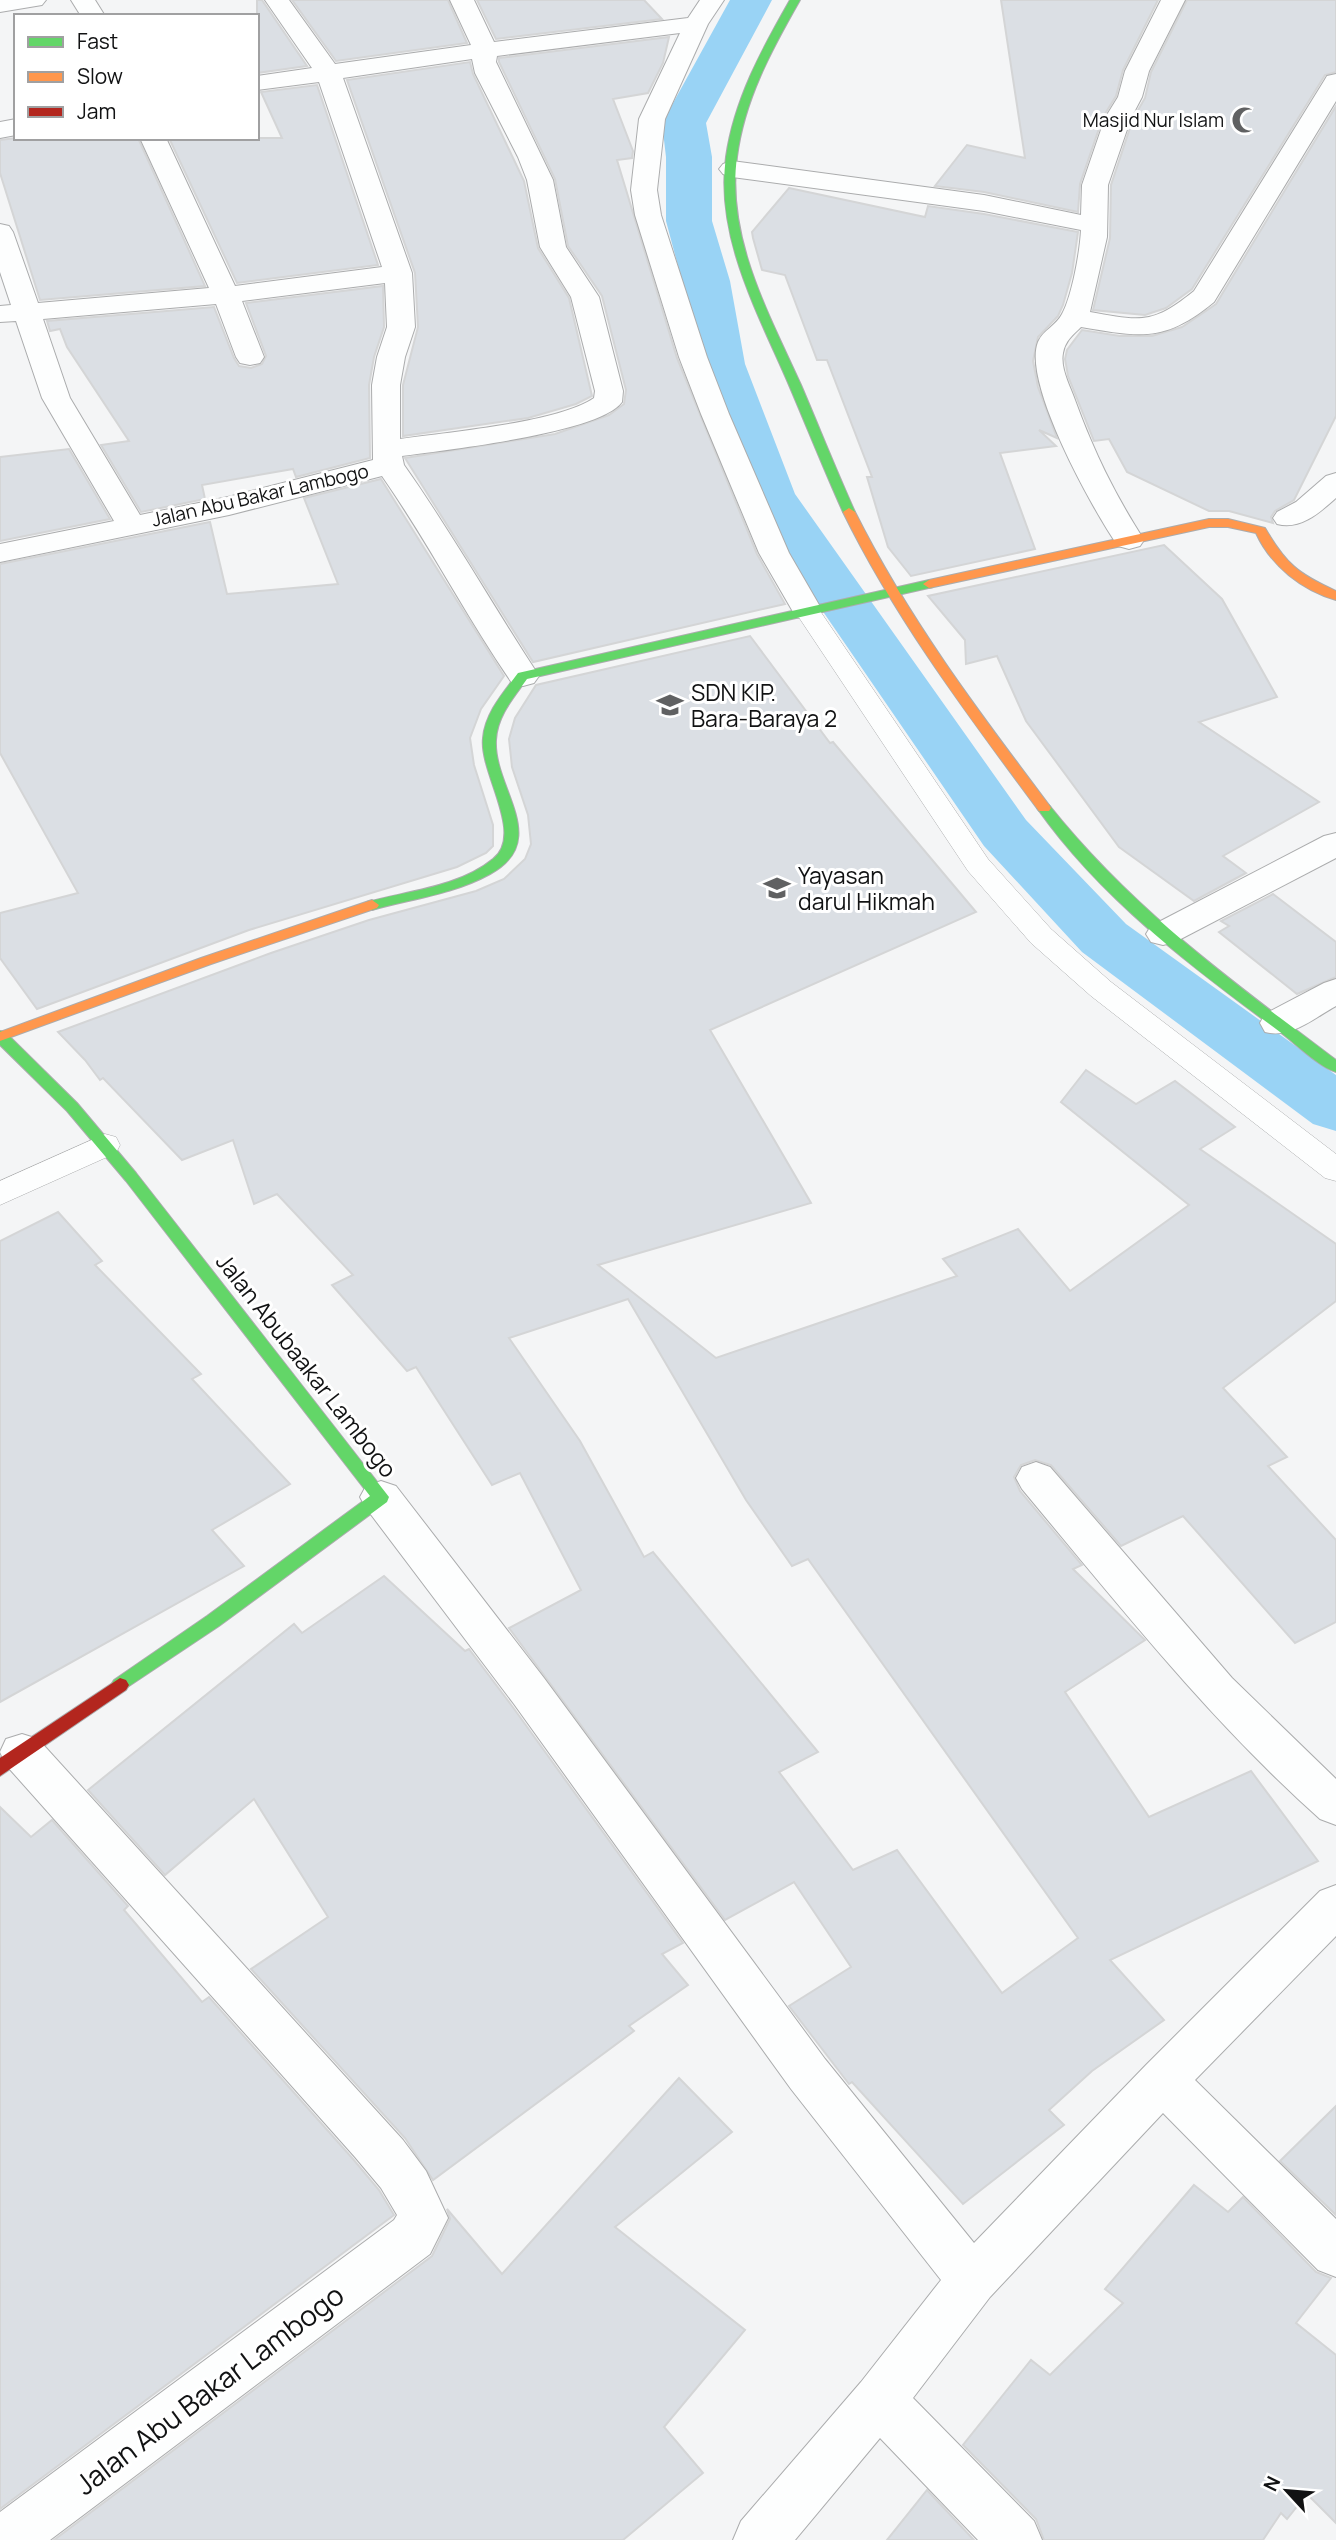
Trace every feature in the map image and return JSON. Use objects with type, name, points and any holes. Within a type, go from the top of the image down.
[{"type":"street","points":[[0,5],[34,0]]},
{"type":"street","name":"Jalan Abu Bakar Lambogo","points":[[277,0],[328,72],[398,273],[401,327],[391,357],[386,385],[387,457],[427,519],[475,603],[523,676]]},
{"type":"street","name":"Jalan Abu Bakar Lambogo","points":[[0,553],[229,506],[387,457],[596,411],[608,402],[609,391],[585,297],[553,247],[540,180],[488,73],[484,62],[486,50],[462,0]]},
{"type":"street","points":[[712,0],[696,24],[653,119],[644,190],[648,215],[685,332],[715,414],[774,553],[814,609]]},
{"type":"street","points":[[795,0],[767,48],[738,133],[730,180],[734,223],[761,309],[886,593],[1067,838],[1097,873],[1163,934],[1336,1067]]},
{"type":"street","points":[[1129,540],[1100,495],[1080,454],[1051,373],[1048,355],[1053,339],[1075,318],[1090,264],[1095,185],[1118,118],[1130,97],[1137,71],[1173,0]]},
{"type":"street","points":[[259,83],[486,50],[696,24]]},
{"type":"street","points":[[1075,318],[1151,329],[1185,314],[1204,296],[1336,81]]},
{"type":"street","points":[[154,140],[226,295],[250,357]]},
{"type":"street","points":[[732,169],[984,203],[1094,225]]},
{"type":"street","name":"Jalan Abu Bakar Lambogo","points":[[0,232],[13,312],[39,344],[56,398],[132,526]]},
{"type":"street","points":[[13,312],[226,295],[398,273]]},
{"type":"street","points":[[1288,518],[1307,508],[1336,482]]},
{"type":"street","points":[[1,1037],[277,935],[461,880],[493,865],[509,853],[513,841],[512,830],[494,780],[489,743],[496,715],[523,676],[1209,523],[1228,523],[1261,531],[1266,551],[1285,569],[1336,596]]},
{"type":"street","points":[[1163,934],[1336,844]]},
{"type":"street","points":[[1278,1023],[1336,991]]},
{"type":"street","name":"Jalan Abubaakar Lambogo","points":[[1,1037],[72,1107],[104,1145],[381,1497],[213,1621],[11,1760]]},
{"type":"street","points":[[1036,1478],[1214,1685],[1289,1767],[1336,1806]]},
{"type":"street","points":[[381,1497],[537,1702],[808,2074],[972,2280]]},
{"type":"street","name":"Jalan Abu Bakar Lambogo","points":[[6,2540],[412,2237],[423,2218],[419,2205],[397,2172],[257,2010],[11,1760]]},
{"type":"street","points":[[760,2540],[879,2400],[972,2280],[1163,2080],[1336,1905]]},
{"type":"street","points":[[1163,2080],[1336,2253]]},
{"type":"street","points":[[879,2400],[1015,2540]]},
{"type":"lane","points":[[814,609],[978,865],[1041,936],[1101,989],[1336,1170]]},
{"type":"lane","points":[[0,1194],[104,1145]]},
{"type":"building","points":[[257,0],[262,0],[307,66],[259,73]]},
{"type":"building","points":[[292,0],[448,0],[467,43],[336,61]]},
{"type":"building","points":[[477,0],[644,0],[662,19],[496,39]]},
{"type":"building","points":[[1001,0],[1158,0],[1123,70],[1116,96],[1103,117],[1080,184],[1078,212],[984,192],[935,186],[967,145],[1025,158]]},
{"type":"building","points":[[1187,0],[1336,0],[1336,72],[1325,75],[1192,289],[1166,308],[1145,315],[1093,310],[1110,238],[1111,185],[1133,119],[1145,98],[1151,72]]},
{"type":"building","points":[[669,37],[663,63],[648,93],[613,99],[633,151],[632,158],[617,160],[677,358],[757,554],[785,604],[533,662],[405,458],[555,434],[609,415],[624,404],[626,390],[602,296],[568,246],[555,179],[499,58]]},
{"type":"building","points":[[470,62],[473,74],[524,181],[538,248],[569,298],[592,396],[576,404],[528,418],[403,436],[403,385],[418,327],[415,273],[347,80]]},
{"type":"building","points":[[317,85],[378,265],[237,283],[170,140],[282,138],[261,92]]},
{"type":"building","points":[[1336,106],[1336,416],[1294,500],[1275,511],[1271,517],[1273,523],[1229,511],[1209,511],[1127,472],[1109,439],[1094,441],[1068,376],[1065,359],[1067,350],[1082,330],[1120,336],[1152,336],[1182,327],[1216,304]]},
{"type":"building","points":[[0,140],[139,140],[205,286],[40,300],[0,173]]},
{"type":"building","points":[[789,188],[925,217],[928,206],[1078,232],[1072,273],[1063,305],[1058,316],[1038,337],[1033,361],[1038,387],[1057,438],[1039,430],[1056,446],[1000,453],[1035,549],[911,576],[888,547],[867,477],[872,477],[827,360],[817,360],[785,275],[762,270],[753,238],[752,232]]},
{"type":"building","points":[[383,286],[384,327],[374,357],[369,385],[370,458],[296,477],[293,469],[202,485],[205,499],[141,512],[101,445],[129,441],[67,347],[60,329],[50,331],[47,321],[214,307],[234,358],[239,366],[251,368],[262,364],[266,356],[246,303]]},
{"type":"building","points":[[69,449],[110,519],[0,541],[0,457]]},
{"type":"building","points":[[381,479],[504,676],[481,709],[470,738],[474,765],[493,825],[493,846],[486,853],[457,867],[249,930],[37,1009],[0,958],[0,913],[78,893],[0,753],[0,564],[210,522],[227,594],[338,584],[304,498]]},
{"type":"building","points":[[1164,545],[1222,599],[1277,697],[1199,722],[1319,802],[1223,856],[1246,873],[1194,901],[1119,847],[1026,721],[997,656],[966,664],[965,640],[928,596]]},
{"type":"building","points":[[750,636],[830,743],[833,742],[976,912],[710,1030],[811,1203],[598,1265],[716,1358],[957,1276],[943,1259],[1018,1229],[1070,1291],[1189,1205],[1061,1102],[1086,1070],[1136,1104],[1175,1081],[1235,1127],[1200,1149],[1336,1244],[1336,1301],[1223,1388],[1287,1457],[1268,1466],[1336,1540],[1336,1622],[1295,1643],[1183,1516],[1121,1546],[1051,1465],[1035,1460],[1021,1465],[1014,1477],[1020,1491],[1082,1565],[1073,1569],[1145,1640],[1065,1692],[1149,1817],[1251,1771],[1318,1861],[1110,1960],[1164,2020],[1092,2071],[1049,2110],[1064,2125],[963,2204],[852,2082],[849,2084],[789,2006],[851,1967],[794,1882],[725,1920],[509,1628],[581,1590],[520,1473],[492,1485],[416,1367],[407,1371],[332,1285],[353,1275],[277,1194],[254,1204],[233,1140],[182,1160],[103,1078],[100,1080],[58,1032],[271,953],[369,920],[476,891],[504,879],[525,859],[531,844],[528,815],[512,767],[509,739],[515,718],[536,685]],"holes":[[[628,1299],[746,1500],[792,1566],[808,1559],[1078,1938],[1002,1993],[897,1850],[853,1870],[779,1772],[818,1752],[653,1552],[644,1557],[580,1441],[509,1338]]]},
{"type":"building","points":[[1273,894],[1336,942],[1336,977],[1297,994],[1219,932],[1229,926],[1221,921]]},
{"type":"building","points":[[58,1212],[102,1261],[95,1265],[201,1374],[192,1379],[290,1484],[212,1530],[244,1566],[0,1702],[0,1241]]},
{"type":"building","points":[[384,1576],[465,1651],[469,1649],[512,1706],[683,1943],[662,1954],[688,1985],[629,2026],[634,2031],[433,2180],[405,2138],[251,1969],[328,1917],[254,1799],[165,1875],[88,1790],[294,1624],[302,1633]]},
{"type":"building","points":[[0,1807],[31,1837],[52,1820],[128,1906],[124,1910],[202,2002],[209,1997],[353,2159],[379,2190],[394,2215],[0,2509]]},
{"type":"building","points":[[679,2078],[732,2132],[615,2227],[745,2330],[664,2427],[703,2473],[623,2540],[54,2540],[432,2256],[450,2219],[447,2209],[502,2274]]},
{"type":"building","points":[[1336,2106],[1336,2215],[1280,2161]]},
{"type":"building","points":[[1194,2185],[1228,2212],[1243,2197],[1316,2272],[1331,2278],[1296,2323],[1336,2355],[1336,2523],[1307,2494],[1287,2519],[1281,2513],[1263,2540],[1044,2540],[1036,2519],[963,2445],[1031,2360],[1050,2375],[1123,2303],[1105,2289]]},
{"type":"building","points":[[927,2490],[974,2540],[887,2540]]},
{"type":"waterway","points":[[751,0],[684,123],[689,157],[689,221],[706,281],[720,364],[769,495],[1005,833],[1104,938],[1336,1108]]},
{"type":"traffic: fast","points":[[795,0],[760,65],[742,111],[731,159],[732,210],[752,287],[849,512]]},
{"type":"traffic: fast","points":[[372,905],[470,878],[499,862],[509,851],[511,822],[490,756],[489,742],[497,715],[523,676],[929,584]]},
{"type":"traffic: fast","points":[[1044,808],[1074,846],[1143,916],[1219,979],[1336,1067]]},
{"type":"traffic: fast","points":[[0,1036],[72,1107],[131,1177],[381,1497],[213,1621],[120,1685]]},
{"type":"traffic: slow","points":[[849,512],[890,590],[914,628],[964,701],[1044,808]]},
{"type":"traffic: slow","points":[[929,584],[1209,523],[1228,523],[1261,531],[1274,554],[1291,571],[1336,596]]},
{"type":"traffic: slow","points":[[2,1037],[206,961],[372,905]]},
{"type":"traffic: jam","points":[[0,1768],[120,1685]]},
{"type":"place","name":"Masjid Nur Islam","points":[[1245,120]]},
{"type":"place","name":"SDN KIP. Bara-Baraya 2","points":[[670,705]]},
{"type":"place","name":"Yayasan darul Hikmah","points":[[777,888]]}]
